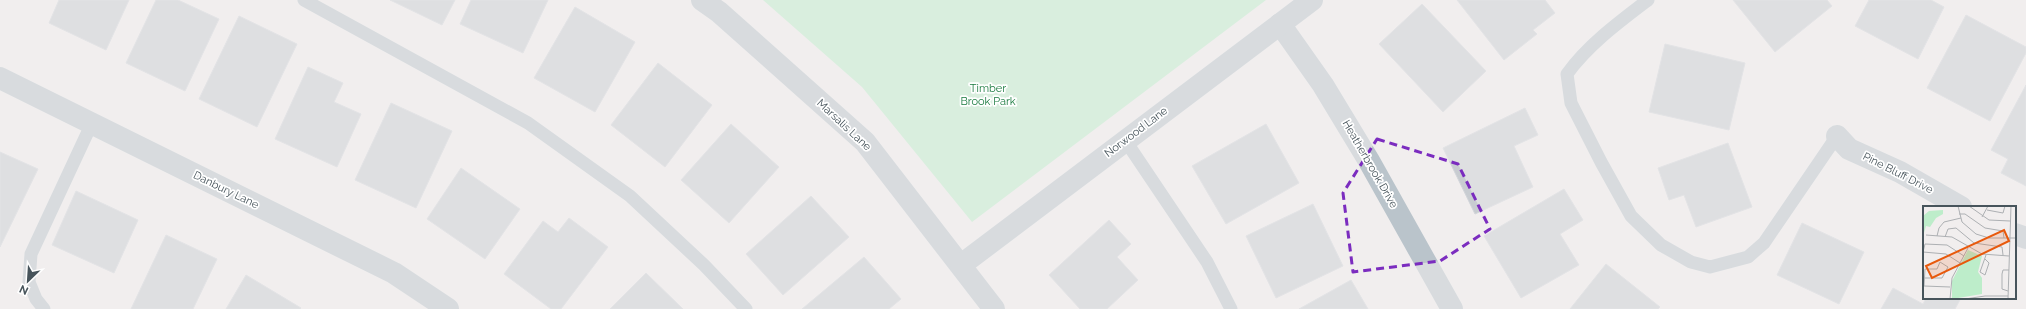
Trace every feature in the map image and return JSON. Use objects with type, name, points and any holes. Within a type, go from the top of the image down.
[{"type":"street","name":"Marsalis Lane","points":[[702,0],[725,17],[865,142],[994,309]]},
{"type":"street","name":"Norwood Lane","points":[[961,265],[1312,0]]},
{"type":"street","name":"Heatherbrook Drive","points":[[1280,24],[1323,85],[1369,161],[1452,309]]},
{"type":"street","name":"Danbury Lane","points":[[0,78],[394,273],[448,309]]},
{"type":"street","name":"Pine Bluff Drive","points":[[1837,136],[1849,149],[1900,172],[1959,206]]},
{"type":"street","points":[[2016,234],[2026,238]]},
{"type":"lane","points":[[304,0],[528,123],[630,196],[704,265],[746,309]]},
{"type":"lane","points":[[1648,0],[1620,21],[1577,60],[1567,74],[1571,102],[1612,182],[1631,216],[1661,245],[1691,262],[1710,267],[1748,257],[1764,243],[1837,136]]},
{"type":"lane","points":[[44,309],[36,300],[29,282],[31,254],[92,123]]},
{"type":"lane","points":[[1125,140],[1207,262],[1230,309]]},
{"type":"highlighted area","points":[[1377,139],[1458,164],[1490,229],[1440,261],[1353,272],[1343,193]]},
{"type":"green space","name":"Timber Brook Park","points":[[763,0],[1266,0],[972,222],[862,87]]},
{"type":"building","points":[[59,0],[129,0],[106,50],[49,23]]},
{"type":"building","points":[[156,0],[178,0],[219,19],[185,91],[126,63]]},
{"type":"building","points":[[390,0],[455,0],[442,25]]},
{"type":"building","points":[[471,0],[548,0],[523,53],[460,24]]},
{"type":"building","points":[[1457,0],[1545,0],[1555,13],[1533,30],[1537,34],[1504,60]]},
{"type":"building","points":[[1733,0],[1827,0],[1832,6],[1775,52]]},
{"type":"building","points":[[1869,0],[1931,0],[1944,7],[1918,59],[1855,26]]},
{"type":"building","points":[[1422,4],[1486,71],[1443,112],[1379,44]]},
{"type":"building","points":[[575,7],[635,42],[595,112],[534,78]]},
{"type":"building","points":[[1966,15],[2026,47],[2026,53],[1990,121],[1927,88]]},
{"type":"building","points":[[239,16],[297,44],[257,127],[199,99]]},
{"type":"building","points":[[1665,44],[1745,63],[1729,130],[1649,112]]},
{"type":"building","points":[[658,63],[712,105],[665,167],[611,125]]},
{"type":"building","points":[[308,67],[343,83],[334,102],[361,114],[337,167],[275,139]]},
{"type":"building","points":[[2026,85],[2026,186],[2001,173],[2008,159],[1991,150]]},
{"type":"building","points":[[391,103],[452,131],[416,208],[355,180]]},
{"type":"building","points":[[1525,108],[1538,135],[1514,146],[1533,187],[1475,214],[1443,148]]},
{"type":"building","points":[[731,124],[779,167],[729,223],[681,180]]},
{"type":"building","points":[[1266,124],[1299,183],[1226,224],[1192,166]]},
{"type":"building","points":[[1728,143],[1752,207],[1696,227],[1684,195],[1669,200],[1658,168]]},
{"type":"building","points":[[0,152],[38,169],[0,247]]},
{"type":"building","points":[[461,168],[520,209],[485,259],[427,219]]},
{"type":"building","points":[[1564,189],[1583,220],[1560,234],[1579,265],[1521,298],[1484,236]]},
{"type":"building","points":[[76,191],[138,220],[114,273],[52,245]]},
{"type":"building","points":[[811,196],[849,237],[783,295],[746,254]]},
{"type":"building","points":[[1313,204],[1343,266],[1276,298],[1246,236]]},
{"type":"building","points":[[569,218],[608,247],[561,309],[551,309],[504,274],[543,221],[558,232]]},
{"type":"building","points":[[1109,220],[1131,244],[1117,257],[1138,280],[1107,309],[1080,309],[1049,275]]},
{"type":"building","points":[[1802,223],[1864,252],[1839,304],[1777,275]]},
{"type":"building","points":[[166,235],[217,259],[193,309],[131,309]]},
{"type":"building","points":[[864,257],[901,299],[889,309],[802,309]]},
{"type":"building","points":[[1606,264],[1660,307],[1658,309],[1570,309]]},
{"type":"building","points":[[646,273],[683,309],[610,309]]},
{"type":"building","points":[[246,275],[301,308],[226,309]]},
{"type":"building","points":[[1351,280],[1368,309],[1299,309]]},
{"type":"building","points":[[1893,288],[1923,304],[1926,299],[1960,299],[1955,309],[1881,309]]}]
